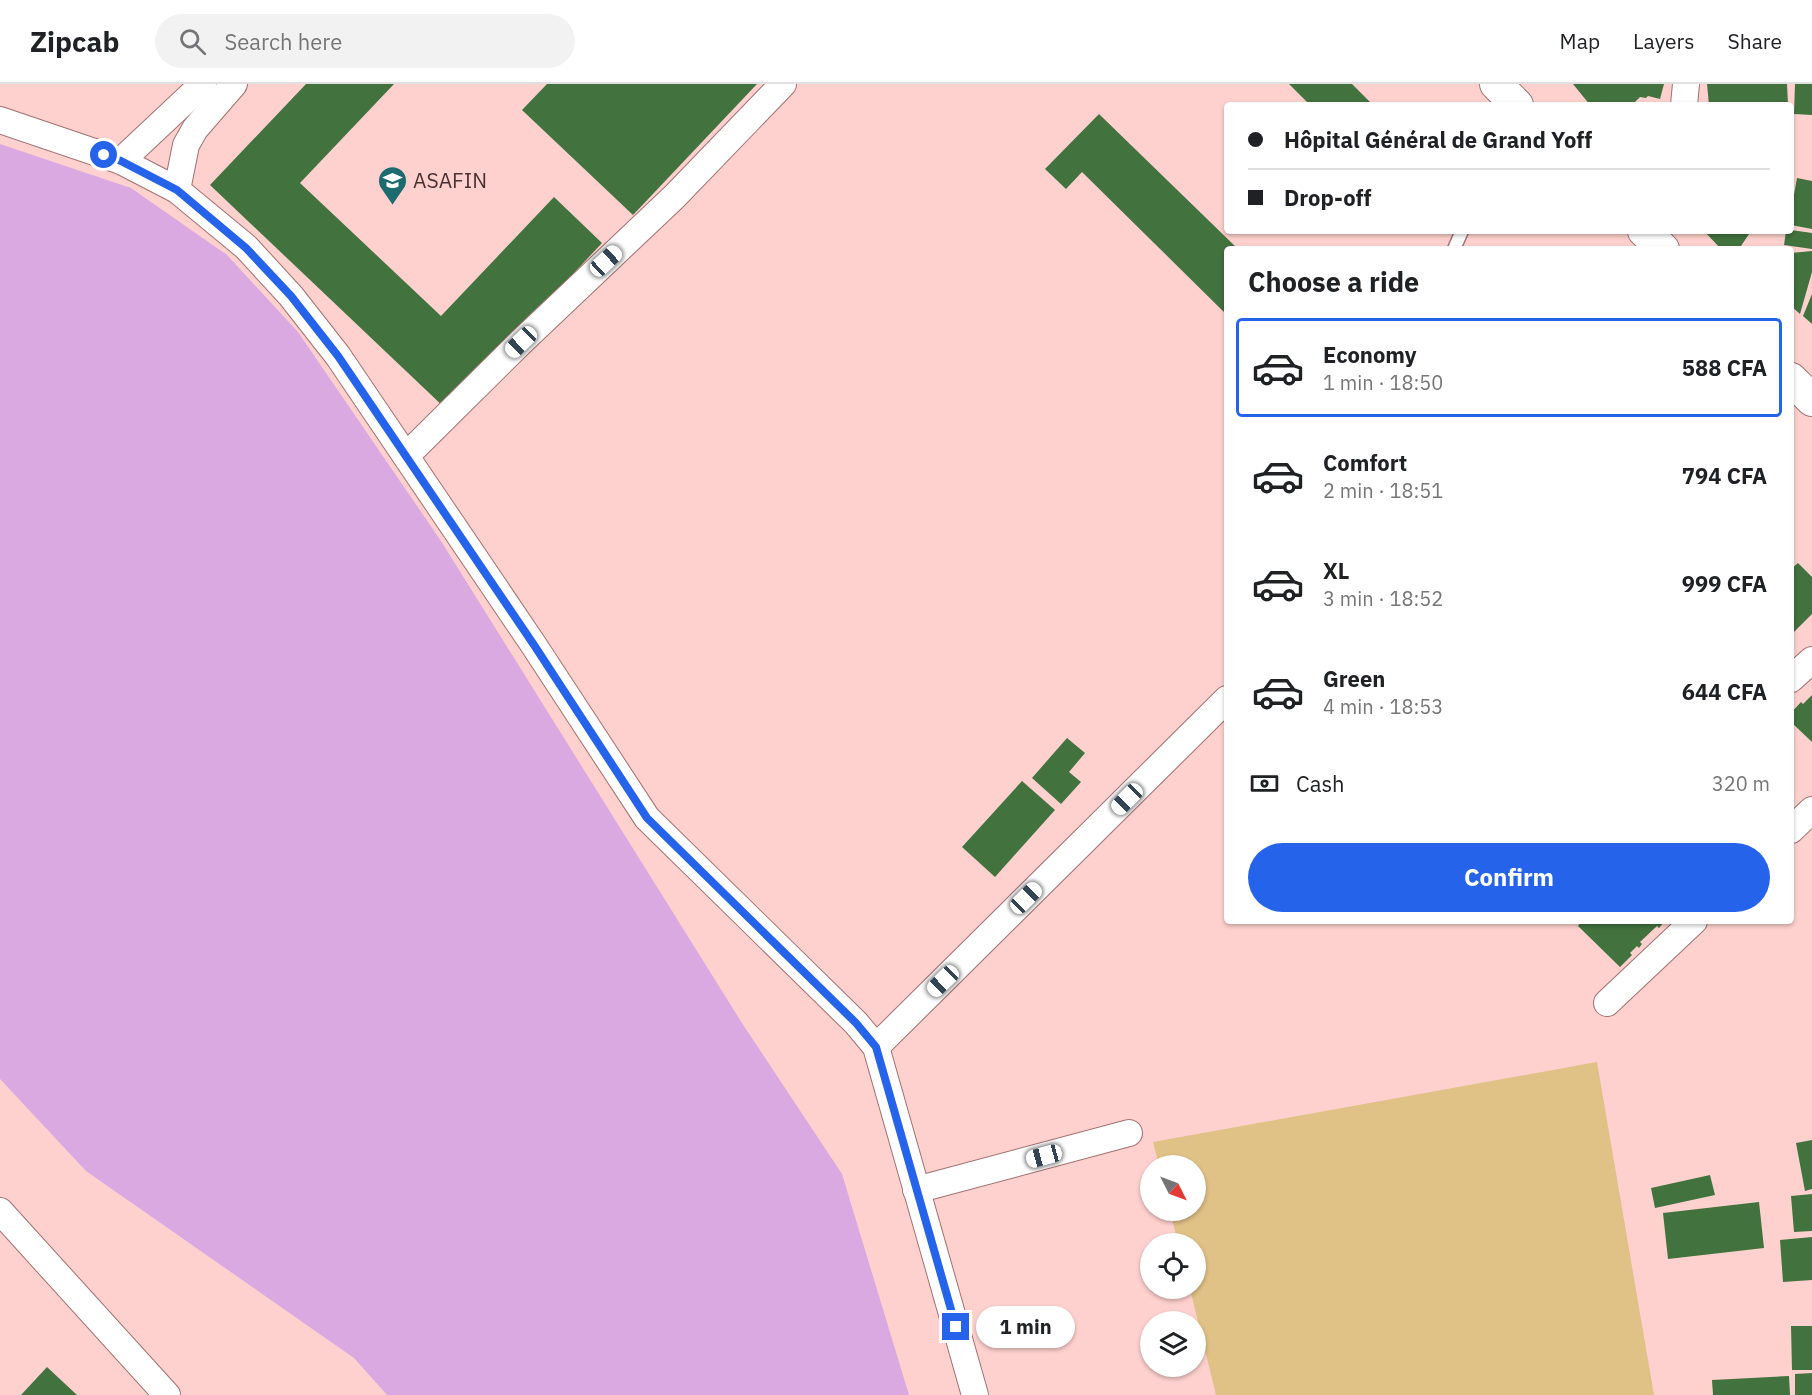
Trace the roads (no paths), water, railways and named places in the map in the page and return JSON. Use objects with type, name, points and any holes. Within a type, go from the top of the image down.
[{"type":"street","points":[[121,161],[203,84]]},
{"type":"street","points":[[177,190],[186,145],[190,137],[234,84]]},
{"type":"street","points":[[406,456],[521,342],[675,196],[783,84]]},
{"type":"street","points":[[1496,84],[1514,102]]},
{"type":"street","points":[[1684,102],[1686,84]]},
{"type":"street","points":[[0,120],[121,161],[177,190],[246,248],[291,296],[338,356],[534,645],[647,818],[856,1023],[876,1047],[975,1395]]},
{"type":"street","points":[[1647,234],[1660,246]]},
{"type":"street","points":[[1794,676],[1812,660]]},
{"type":"street","points":[[876,1047],[1224,702]]},
{"type":"street","points":[[1794,827],[1812,810]]},
{"type":"street","points":[[1607,1003],[1691,924]]},
{"type":"street","points":[[916,1190],[1130,1133]]},
{"type":"street","points":[[2,1217],[167,1395]]},
{"type":"place","name":"ASAFIN","points":[[392,206]]}]
